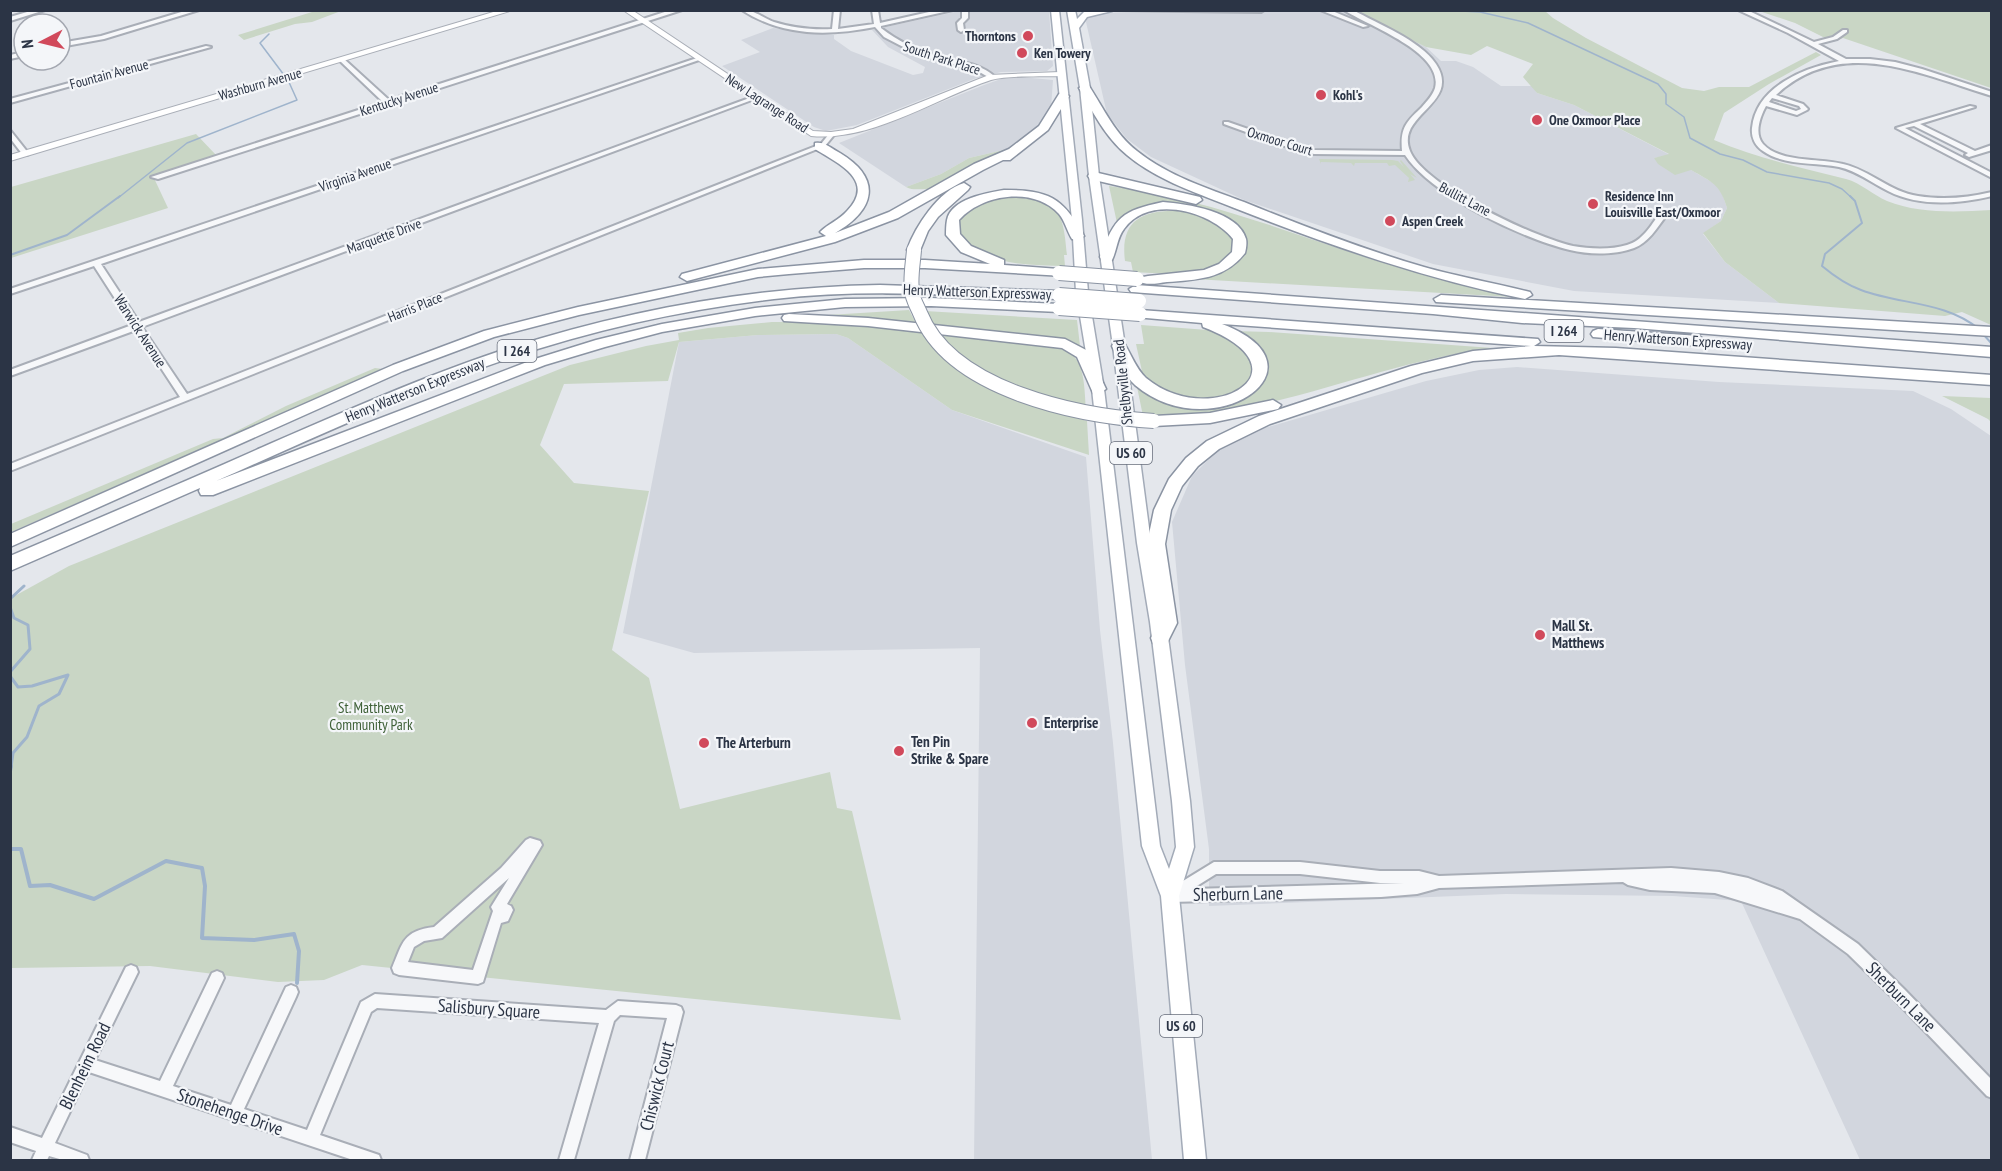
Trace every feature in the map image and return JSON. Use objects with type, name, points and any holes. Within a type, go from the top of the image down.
[{"type":"highway","points":[[1085,88],[1109,132],[1146,163],[1184,183],[1302,230]]},
{"type":"highway","points":[[1063,96],[1044,128],[938,208],[922,228],[914,250],[910,278],[917,309],[941,344],[970,369],[1005,389],[1056,407],[1107,418],[1154,421],[1194,420],[1242,412],[1481,355],[1580,350],[1992,380]]},
{"type":"highway","points":[[763,255],[826,232],[846,220],[859,206],[864,190],[859,175],[845,162],[819,146]]},
{"type":"highway","points":[[606,304],[631,294],[874,223],[916,203],[998,157],[1014,151]]},
{"type":"highway","points":[[1094,176],[1111,182],[1170,193],[1302,230],[1427,272],[1588,308]]},
{"type":"highway","points":[[1059,290],[1018,270],[976,255],[958,242],[953,235],[952,223],[963,207],[985,197],[1022,195],[1040,198],[1062,210],[1077,236]]},
{"type":"highway","points":[[1107,258],[1121,223],[1132,214],[1151,208],[1180,207],[1202,211],[1223,220],[1238,237],[1240,245],[1238,254],[1224,267],[1140,293]]},
{"type":"highway","points":[[10,541],[398,368],[489,334],[606,304],[758,273],[905,263],[1018,270]]},
{"type":"highway","name":"Henry Watterson Expressway","points":[[10,541],[419,372],[509,340],[607,313],[729,289],[825,279],[936,277],[1059,290]]},
{"type":"highway","name":"Henry Watterson Expressway","points":[[10,564],[423,385],[517,351],[598,328],[724,302],[819,291],[934,288],[1140,293],[1988,356]]},
{"type":"highway","points":[[10,564],[540,362],[630,335],[712,319],[795,308],[1059,290],[1704,313],[1992,331]]},
{"type":"highway","points":[[1119,346],[1137,378],[1152,391],[1186,404],[1211,405],[1230,402],[1243,396],[1258,378],[1259,364],[1255,354],[1236,336],[1140,293]]},
{"type":"highway","points":[[712,319],[847,320],[1052,342],[1069,346],[1083,354],[1098,389]]},
{"type":"highway","points":[[1198,319],[1547,343],[1580,350]]},
{"type":"highway","points":[[1160,638],[1168,622],[1156,544],[1157,531],[1163,506],[1187,465],[1210,446],[1243,427],[1432,365]]},
{"type":"main road","name":"Washburn Avenue","points":[[10,158],[510,10]]},
{"type":"main road","name":"New Lagrange Road","points":[[626,10],[811,133],[831,135],[855,131],[992,76],[1060,74]]},
{"type":"main road","name":"Shelbyville Road","points":[[1055,10],[1082,292],[1098,389],[1151,846],[1170,896],[1195,1161]]},
{"type":"main road","name":"Shelbyville Road","points":[[1071,10],[1085,88],[1094,176],[1119,346],[1142,531],[1160,638],[1185,847],[1170,896]]},
{"type":"main road","points":[[1074,28],[1084,15],[1107,11]]},
{"type":"main road","points":[[1060,74],[1072,78],[1086,104]]},
{"type":"main road","points":[[801,128],[819,146]]},
{"type":"street","points":[[27,12],[42,10]]},
{"type":"street","points":[[72,43],[102,38],[196,10]]},
{"type":"street","name":"Kentucky Avenue","points":[[155,177],[679,10]]},
{"type":"street","points":[[745,10],[761,20],[783,28],[835,32],[877,26],[950,10]]},
{"type":"street","points":[[835,32],[837,10]]},
{"type":"street","points":[[875,10],[877,26]]},
{"type":"street","points":[[961,30],[960,24],[965,18],[965,10]]},
{"type":"street","points":[[1107,11],[1261,10]]},
{"type":"street","points":[[1323,10],[1399,39]]},
{"type":"street","points":[[1347,10],[1429,59],[1439,78],[1437,93],[1412,118],[1406,128],[1404,143],[1406,153]]},
{"type":"street","points":[[1741,10],[1843,60]]},
{"type":"street","points":[[1756,10],[1856,60]]},
{"type":"street","name":"South Park Place","points":[[877,26],[886,36],[905,48],[941,60],[978,67],[992,76]]},
{"type":"street","points":[[1813,44],[1835,38],[1845,31]]},
{"type":"street","name":"Fountain Avenue","points":[[10,101],[208,47]]},
{"type":"street","name":"Virginia Avenue","points":[[10,292],[699,59]]},
{"type":"street","points":[[342,60],[388,103]]},
{"type":"street","points":[[1992,94],[1908,67],[1843,60],[1813,67],[1785,83],[1764,103],[1755,127],[1755,136],[1760,145],[1773,154],[1850,168],[1908,196],[1971,199],[1992,194]]},
{"type":"street","points":[[1764,103],[1794,113],[1802,113],[1805,109],[1801,105],[1770,95]]},
{"type":"street","name":"Marquette Drive","points":[[10,373],[757,97]]},
{"type":"street","points":[[1972,107],[1899,128],[1992,176]]},
{"type":"street","name":"Oxmoor Court","points":[[1226,123],[1280,143],[1314,152],[1406,153]]},
{"type":"street","points":[[1915,124],[1974,153]]},
{"type":"street","points":[[10,132],[25,154]]},
{"type":"street","name":"Harris Place","points":[[10,468],[819,146],[831,135]]},
{"type":"street","points":[[1958,159],[1992,147]]},
{"type":"street","name":"Bullitt Lane","points":[[1406,153],[1424,175],[1446,191],[1537,237],[1570,247],[1591,250],[1629,247],[1644,240],[1662,216]]},
{"type":"street","points":[[1979,170],[1992,166]]},
{"type":"street","name":"Warwick Avenue","points":[[96,263],[185,398]]},
{"type":"street","points":[[530,844],[536,845],[498,908],[506,910],[503,917],[497,916],[478,977],[399,969],[409,943],[422,935],[437,933],[506,872],[530,844]]},
{"type":"street","name":"Sherburn Lane","points":[[1170,896],[1214,868],[1300,868],[1380,877],[1419,877],[1439,882]]},
{"type":"street","name":"Sherburn Lane","points":[[1170,896],[1381,891],[1417,888],[1439,882],[1623,877],[1644,885],[1714,887],[1749,896],[1785,910],[1802,913],[1853,949],[1992,1091]]},
{"type":"street","name":"Blenheim Road","points":[[42,1154],[131,972]]},
{"type":"street","points":[[163,1090],[218,978]]},
{"type":"street","points":[[234,1113],[291,992]]},
{"type":"street","name":"Salisbury Square","points":[[310,1139],[366,1008],[375,1001],[608,1017]]},
{"type":"street","name":"Chiswick Court","points":[[608,1017],[618,1008],[676,1012],[638,1161]]},
{"type":"street","points":[[566,1161],[608,1017]]},
{"type":"street","name":"Stonehenge Drive","points":[[86,1064],[374,1161]]},
{"type":"street","points":[[10,1134],[42,1154],[82,1161]]},
{"type":"shaded area","points":[[959,11],[1049,11],[1053,66],[1047,71],[1001,72],[974,79],[857,125],[826,131],[814,127],[722,66],[760,52],[741,40],[773,28],[834,35],[834,39],[851,51],[913,75],[923,73],[925,67],[888,47],[872,30]]},
{"type":"shaded area","points":[[1352,11],[1426,47],[1441,61],[1456,61],[1473,67],[1501,86],[1532,86],[1537,93],[1574,105],[1670,155],[1654,158],[1691,170],[1717,185],[1727,208],[1721,221],[1703,234],[1725,262],[1779,303],[1574,291],[1433,264],[1244,200],[1151,157],[1127,139],[1107,114],[1086,22],[1088,15],[1099,13]]},
{"type":"shaded area","points":[[1021,77],[1053,80],[1051,108],[1042,126],[1008,149],[969,158],[941,174],[906,187],[839,143],[984,85],[1001,79]]},
{"type":"shaded area","points":[[836,334],[848,338],[952,410],[1086,457],[1100,630],[1113,743],[1152,1160],[974,1160],[980,648],[694,653],[623,633],[679,342],[758,335]]},
{"type":"shaded area","name":"Mall St. Matthews","points":[[1517,367],[1719,382],[1913,391],[1951,409],[1991,436],[1991,1160],[1860,1160],[1741,901],[1673,896],[1506,894],[1209,906],[1209,849],[1185,665],[1172,522],[1192,476],[1218,450],[1261,429],[1426,381],[1479,370]]},
{"type":"green space","points":[[341,11],[312,22],[295,24],[244,40],[238,35],[312,12]]},
{"type":"green space","points":[[1352,11],[1545,11],[1586,38],[1682,88],[1704,91],[1719,87],[1749,87],[1816,52],[1821,55],[1724,113],[1714,140],[1796,167],[1851,181],[1899,205],[1939,211],[1991,210],[1991,325],[1962,312],[1945,316],[1779,303],[1725,262],[1703,233],[1721,221],[1727,208],[1718,189],[1710,181],[1691,170],[1675,175],[1658,164],[1654,158],[1669,154],[1574,105],[1537,93],[1523,77],[1533,64],[1487,46],[1471,55],[1426,47]]},
{"type":"green space","points":[[1759,11],[1991,11],[1991,88],[1843,38],[1833,42],[1795,23]]},
{"type":"green space","points":[[196,134],[216,155],[153,176],[168,208],[11,258],[11,187]]},
{"type":"green space","points":[[1008,149],[934,190],[906,187],[941,174],[969,158]]},
{"type":"green space","points":[[1319,159],[1392,160],[1398,161],[1404,167],[1401,160],[1417,178],[1410,174],[1415,180],[1408,182],[1409,178],[1395,165],[1389,166],[1387,163],[1355,163],[1354,166],[1351,163],[1321,162],[1321,164]]},
{"type":"green space","points":[[1109,186],[1201,204],[1410,271],[1512,297],[1194,279],[1224,271],[1240,258],[1244,251],[1230,221],[1162,206],[1117,223]]},
{"type":"green space","points":[[1010,197],[1039,201],[1055,210],[1063,227],[1067,255],[1064,255],[1065,266],[1021,264],[999,260],[979,252],[964,242],[957,232],[957,223],[962,215],[984,203]]},
{"type":"green space","points":[[1177,211],[1201,216],[1224,228],[1232,236],[1235,245],[1231,255],[1220,265],[1201,272],[1178,274],[1133,272],[1131,262],[1125,261],[1124,248],[1126,237],[1135,221],[1153,213]]},
{"type":"green space","points":[[909,310],[917,325],[828,315]]},
{"type":"green space","points":[[925,311],[1077,320],[1080,346],[1067,341],[934,327]]},
{"type":"green space","name":"St. Matthews Community Park","points":[[772,322],[834,322],[1058,347],[1074,356],[1079,363],[1084,381],[1086,410],[1043,409],[1087,421],[1089,455],[952,410],[848,338],[836,334],[758,335],[679,342],[668,381],[564,384],[540,445],[574,483],[649,491],[612,650],[649,678],[680,809],[830,772],[837,808],[852,811],[901,1020],[362,965],[324,980],[278,982],[150,966],[11,968],[11,598],[69,566],[570,365],[679,340],[678,333]]},
{"type":"green space","points":[[1141,325],[1208,330],[1228,336],[1251,357],[1253,373],[1243,389],[1214,401],[1166,394],[1143,376],[1136,344],[1144,344]]},
{"type":"green space","points":[[1234,331],[1493,348],[1420,362],[1239,409],[1195,416],[1143,416],[1136,382],[1166,402],[1183,408],[1202,410],[1237,403],[1252,394],[1264,380]]},
{"type":"green space","points":[[375,368],[383,369],[11,532],[11,524],[213,439],[223,438],[286,406]]},
{"type":"green space","points":[[1942,396],[1991,398],[1991,422],[1988,419]]},
{"type":"waterway","points":[[1442,10],[1480,12],[1528,23],[1658,84],[1666,94],[1666,104],[1684,117],[1690,138],[1720,154],[1743,160],[1767,172],[1829,183],[1842,189],[1852,198]]},
{"type":"waterway","points":[[269,34],[260,43],[284,75]]},
{"type":"waterway","points":[[118,198],[187,143],[297,100],[288,80]]},
{"type":"waterway","points":[[10,255],[67,235],[120,196]]},
{"type":"waterway","points":[[1852,198],[1862,223],[1825,254],[1822,266],[1856,288],[1876,295],[1937,308],[1952,313],[1979,329]]},
{"type":"waterway","points":[[1983,334],[1992,344]]},
{"type":"waterway","points":[[10,599],[24,586]]},
{"type":"waterway","points":[[10,607],[14,618],[28,625],[30,649],[10,672]]},
{"type":"waterway","points":[[10,676],[18,687],[32,686],[68,675],[59,694],[39,706],[27,737],[13,753],[11,767]]},
{"type":"waterway","points":[[10,771],[11,766]]},
{"type":"waterway","points":[[10,849],[21,849],[30,886],[50,885],[94,899],[166,861],[202,868],[205,886],[202,938],[254,940],[294,934],[299,951],[297,983]]},
{"type":"place","name":"Thorntons","points":[[1028,36]]},
{"type":"place","name":"Ken Towery","points":[[1022,53]]},
{"type":"place","name":"Kohl's","points":[[1321,95]]},
{"type":"place","name":"One Oxmoor Place","points":[[1537,120]]},
{"type":"place","name":"Residence Inn Louisville East/Oxmoor","points":[[1593,204]]},
{"type":"place","name":"Aspen Creek","points":[[1390,221]]},
{"type":"place","name":"Mall St. Matthews","points":[[1540,635]]},
{"type":"place","name":"Enterprise","points":[[1032,723]]},
{"type":"place","name":"The Arterburn","points":[[704,743]]},
{"type":"place","name":"Ten Pin Strike & Spare","points":[[899,751]]}]
